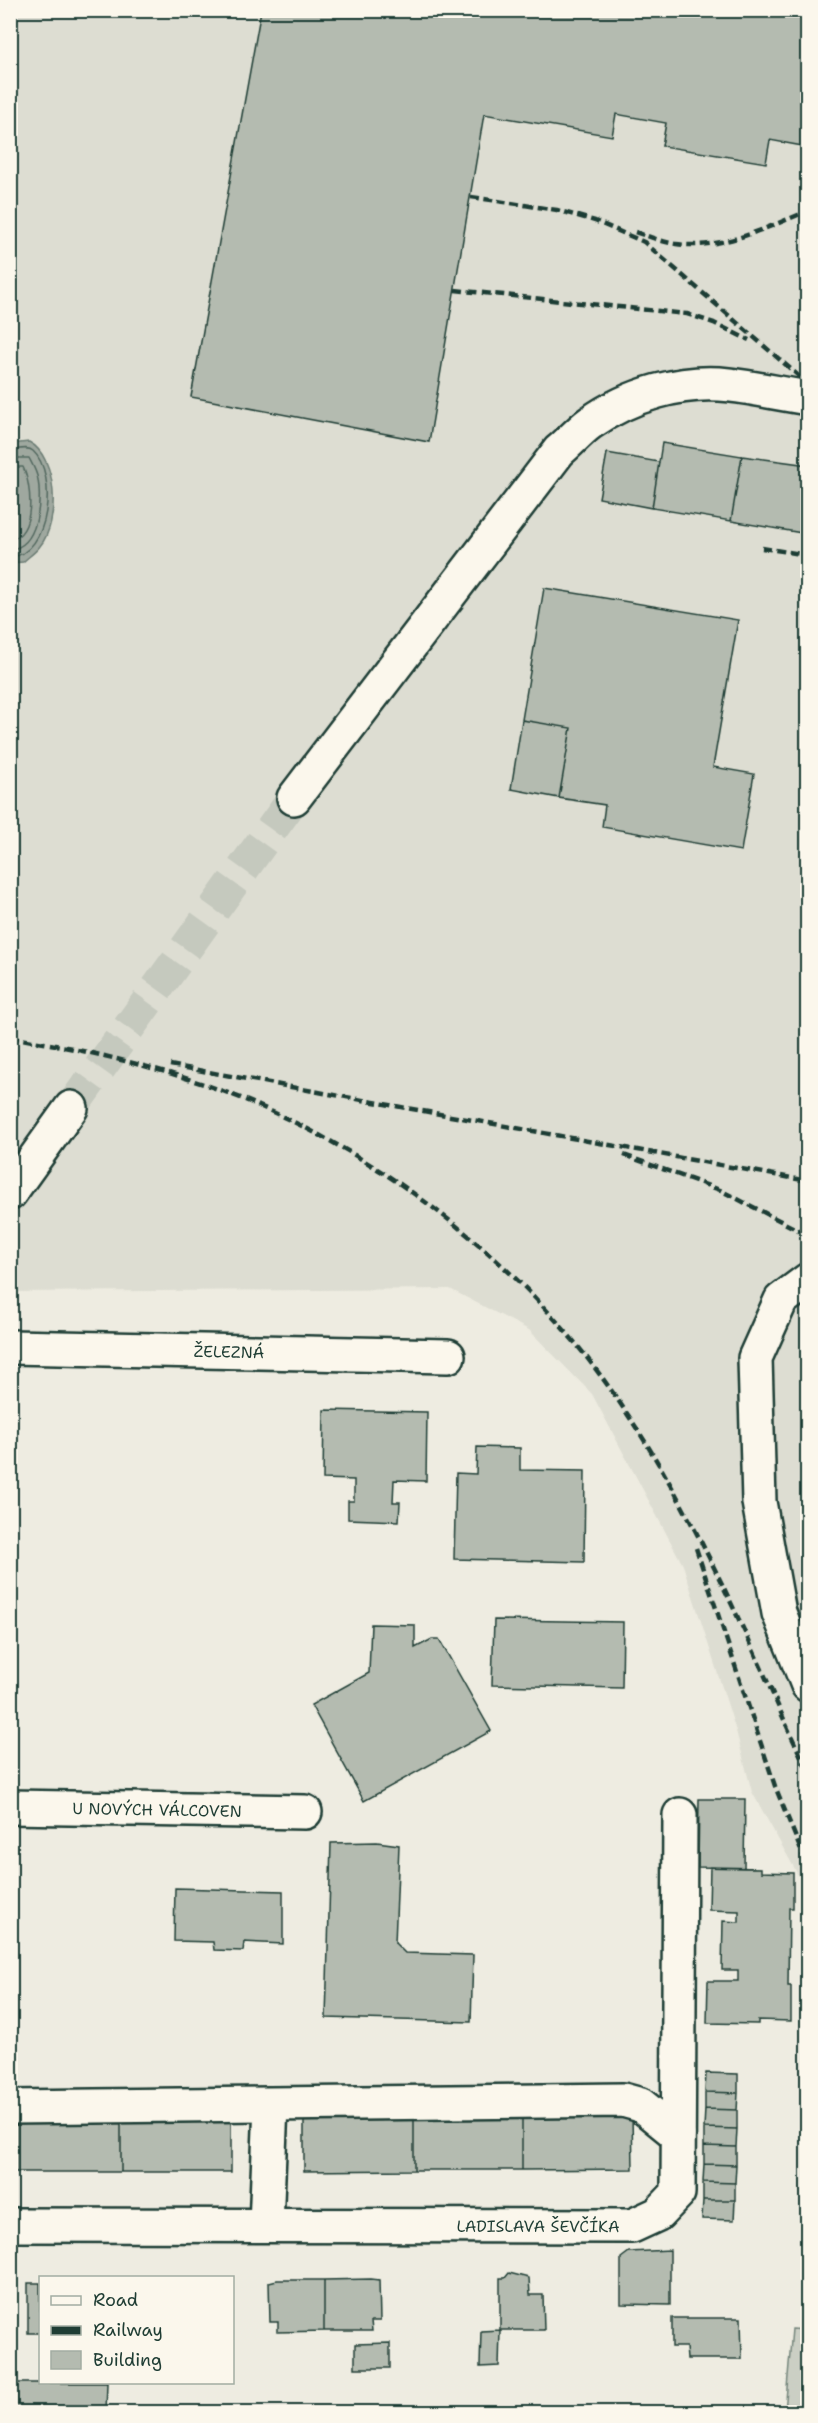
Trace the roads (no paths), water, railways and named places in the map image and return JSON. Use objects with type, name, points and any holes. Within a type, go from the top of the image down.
[{"type":"street","points":[[294,798],[560,451],[591,423],[634,400],[670,387],[729,385],[807,398]]},
{"type":"street","points":[[10,1193],[70,1108]]},
{"type":"street","points":[[807,1280],[781,1300],[755,1358],[759,1502],[779,1613],[807,1685]]},
{"type":"street","name":"ŽELEZNÁ","points":[[10,1347],[448,1356]]},
{"type":"street","name":"U NOVÝCH VÁLCOVEN","points":[[10,1806],[305,1812]]},
{"type":"street","name":"LADISLAVA ŠEVČÍKA","points":[[10,2225],[632,2226],[657,2214],[678,2193],[680,1815]]},
{"type":"street","points":[[10,2107],[623,2100],[641,2104],[678,2135]]},
{"type":"street","points":[[267,2225],[271,2105]]},
{"type":"water","points":[[29,442],[39,450],[46,461],[50,475],[53,491],[51,522],[40,546],[23,562],[11,563],[11,444]]},
{"type":"tunnel","points":[[71,1108],[294,798]]},
{"type":"railway","points":[[471,197],[557,210],[595,221],[644,242],[808,384]]},
{"type":"railway","points":[[635,232],[676,244],[710,244],[744,236],[808,211]]},
{"type":"railway","points":[[455,290],[687,314],[714,323],[749,340]]},
{"type":"railway","points":[[762,548],[808,555]]},
{"type":"railway","points":[[10,1037],[72,1048]]},
{"type":"railway","points":[[64,1047],[177,1075],[243,1099],[299,1125],[354,1155],[406,1188],[504,1267],[547,1311],[588,1359],[644,1439],[714,1567],[808,1770]]},
{"type":"railway","points":[[170,1065],[808,1181]]},
{"type":"railway","points":[[624,1155],[720,1190],[808,1235]]},
{"type":"railway","points":[[696,1548],[775,1786],[808,1868]]}]
